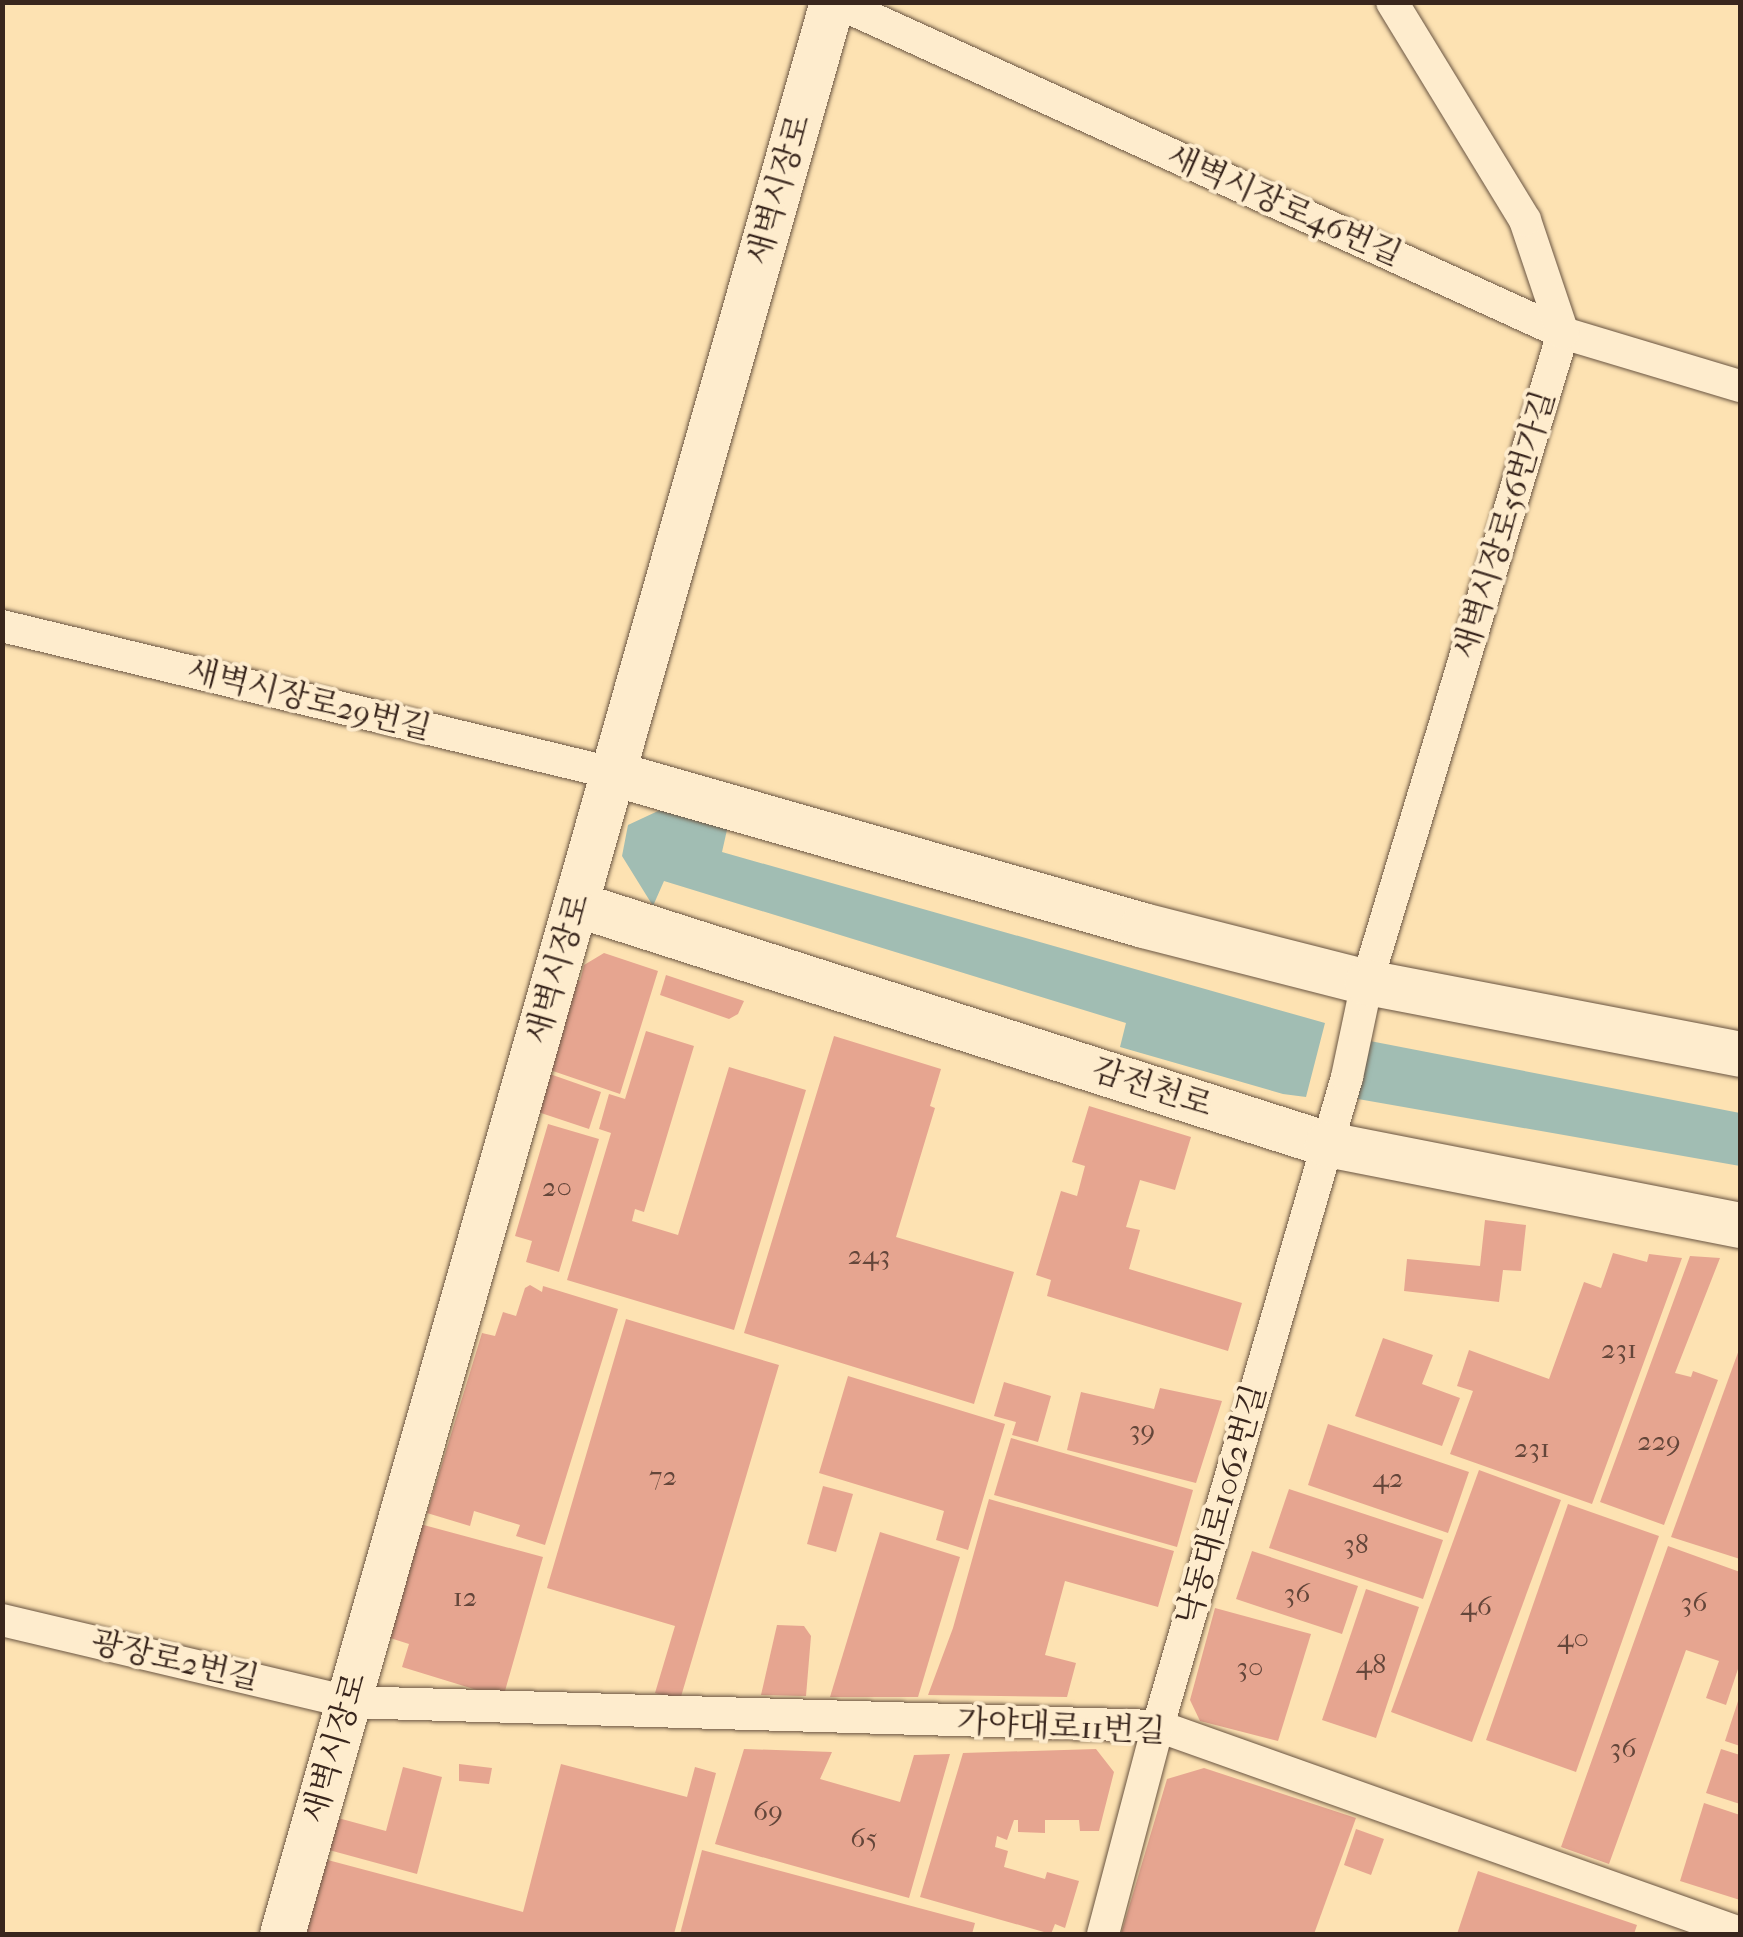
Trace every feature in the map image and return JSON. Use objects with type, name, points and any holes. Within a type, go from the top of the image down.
[{"type":"street","name":"새벽시장로46번길","points":[[834,2],[1563,333],[1740,386]]},
{"type":"street","name":"새벽시장로","points":[[282,1934],[834,2]]},
{"type":"street","points":[[1392,2],[1524,220],[1563,333]]},
{"type":"street","name":"새벽시장로56번가길","points":[[1347,1077],[1367,982],[1563,333]]},
{"type":"street","name":"새벽시장로29번길","points":[[2,626],[616,774]]},
{"type":"street","points":[[616,774],[1142,924],[1367,982],[1740,1054]]},
{"type":"street","name":"감전천로","points":[[576,904],[1327,1144],[1740,1225]]},
{"type":"street","name":"낙동대로1062번길","points":[[1103,1934],[1158,1726],[1347,1077]]},
{"type":"street","name":"광장로2번길","points":[[2,1620],[348,1702]]},
{"type":"street","name":"가야대로11번길","points":[[348,1702],[1158,1726],[1740,1933]]},
{"type":"water","points":[[673,804],[729,821],[722,852],[1325,1023],[1306,1097],[1283,1094],[1120,1047],[1126,1023],[664,881],[653,906],[622,856],[628,825]]},
{"type":"water","points":[[1370,1041],[1740,1113],[1740,1166],[1358,1099]]},
{"type":"building","points":[[604,953],[658,971],[620,1094],[550,1070],[576,979],[580,981],[584,965]]},
{"type":"building","points":[[666,975],[744,1001],[738,1014],[729,1019],[660,995]]},
{"type":"building","points":[[646,1031],[694,1046],[644,1212],[635,1209],[632,1221],[678,1235],[729,1067],[806,1090],[734,1330],[567,1280],[611,1133],[599,1129],[609,1094],[625,1099]]},
{"type":"building","points":[[834,1036],[941,1069],[930,1106],[935,1108],[896,1237],[1014,1272],[974,1404],[744,1333]]},
{"type":"building","points":[[547,1073],[601,1092],[589,1129],[535,1111]]},
{"type":"building","points":[[1089,1106],[1191,1137],[1175,1190],[1140,1180],[1126,1227],[1140,1230],[1129,1269],[1242,1303],[1228,1351],[1047,1296],[1051,1280],[1036,1275],[1061,1191],[1077,1196],[1085,1166],[1072,1162]]},
{"type":"building","points":[[548,1124],[599,1139],[559,1272],[526,1262],[532,1241],[515,1236]]},
{"type":"building","points":[[1485,1220],[1526,1225],[1521,1271],[1503,1270],[1499,1302],[1404,1291],[1407,1259],[1480,1266]]},
{"type":"building","points":[[1613,1253],[1647,1262],[1649,1254],[1682,1258],[1592,1504],[1450,1454],[1473,1391],[1457,1386],[1469,1350],[1549,1379],[1584,1282],[1601,1288]]},
{"type":"building","points":[[1690,1256],[1720,1258],[1675,1373],[1691,1377],[1693,1371],[1718,1380],[1664,1525],[1600,1502]]},
{"type":"building","points":[[530,1285],[542,1292],[543,1286],[618,1309],[545,1545],[516,1536],[520,1525],[474,1511],[470,1526],[427,1513],[482,1333],[495,1336],[503,1312],[516,1316],[525,1288]]},
{"type":"building","points":[[626,1319],[779,1365],[680,1700],[655,1693],[675,1626],[547,1588]]},
{"type":"building","points":[[1383,1338],[1433,1355],[1422,1384],[1460,1398],[1442,1446],[1355,1416]]},
{"type":"building","points":[[1740,1347],[1740,1559],[1671,1537]]},
{"type":"building","points":[[848,1376],[1005,1424],[968,1550],[936,1540],[944,1511],[819,1473]]},
{"type":"building","points":[[1004,1382],[1051,1396],[1038,1442],[1012,1435],[1016,1422],[994,1416]]},
{"type":"building","points":[[1160,1388],[1222,1401],[1196,1483],[1067,1450],[1081,1392],[1154,1409]]},
{"type":"building","points":[[1328,1424],[1469,1472],[1448,1533],[1308,1485]]},
{"type":"building","points":[[1011,1438],[1193,1490],[1177,1547],[994,1495]]},
{"type":"building","points":[[1479,1470],[1561,1500],[1472,1742],[1391,1712]]},
{"type":"building","points":[[823,1486],[853,1494],[836,1552],[807,1544]]},
{"type":"building","points":[[1289,1489],[1443,1540],[1423,1599],[1269,1548]]},
{"type":"building","points":[[989,1499],[1174,1551],[1158,1607],[1065,1581],[1045,1655],[1076,1663],[1067,1697],[928,1695],[953,1628]]},
{"type":"building","points":[[1568,1504],[1659,1536],[1576,1772],[1486,1740]]},
{"type":"building","points":[[420,1524],[543,1557],[503,1698],[402,1667],[409,1644],[387,1637]]},
{"type":"building","points":[[880,1532],[960,1557],[918,1697],[830,1697]]},
{"type":"building","points":[[1668,1546],[1740,1572],[1740,1663],[1726,1705],[1706,1698],[1719,1661],[1686,1650],[1609,1864],[1561,1847]]},
{"type":"building","points":[[1252,1551],[1358,1586],[1342,1634],[1236,1599]]},
{"type":"building","points":[[1366,1589],[1419,1607],[1376,1738],[1322,1720]]},
{"type":"building","points":[[1215,1608],[1311,1634],[1278,1741],[1200,1721],[1190,1700]]},
{"type":"building","points":[[777,1625],[804,1626],[811,1636],[806,1696],[761,1695]]},
{"type":"building","points":[[1740,1695],[1740,1746],[1725,1741]]},
{"type":"building","points":[[744,1749],[832,1752],[820,1779],[900,1802],[914,1755],[950,1754],[909,1898],[715,1844]]},
{"type":"building","points":[[1096,1749],[1114,1772],[1099,1831],[1080,1831],[1079,1820],[1045,1820],[1045,1833],[1018,1832],[1018,1820],[1014,1820],[1007,1840],[997,1836],[995,1847],[1008,1851],[1004,1867],[1045,1879],[1047,1872],[1079,1881],[1065,1928],[1055,1924],[1051,1934],[920,1897],[963,1753]]},
{"type":"building","points":[[1721,1749],[1740,1755],[1740,1804],[1706,1793]]},
{"type":"building","points":[[459,1764],[492,1768],[489,1784],[459,1781]]},
{"type":"building","points":[[561,1764],[687,1797],[695,1767],[716,1773],[674,1934],[305,1934],[324,1859],[523,1912]]},
{"type":"building","points":[[403,1767],[442,1777],[417,1874],[329,1850],[338,1818],[386,1831]]},
{"type":"building","points":[[1204,1768],[1356,1818],[1314,1934],[1121,1934],[1167,1779]]},
{"type":"building","points":[[1704,1803],[1740,1815],[1740,1900],[1680,1881]]},
{"type":"building","points":[[1356,1829],[1384,1839],[1371,1875],[1344,1865]]},
{"type":"building","points":[[702,1850],[975,1923],[972,1934],[680,1934]]},
{"type":"building","points":[[1478,1871],[1637,1925],[1634,1934],[1457,1934]]}]
